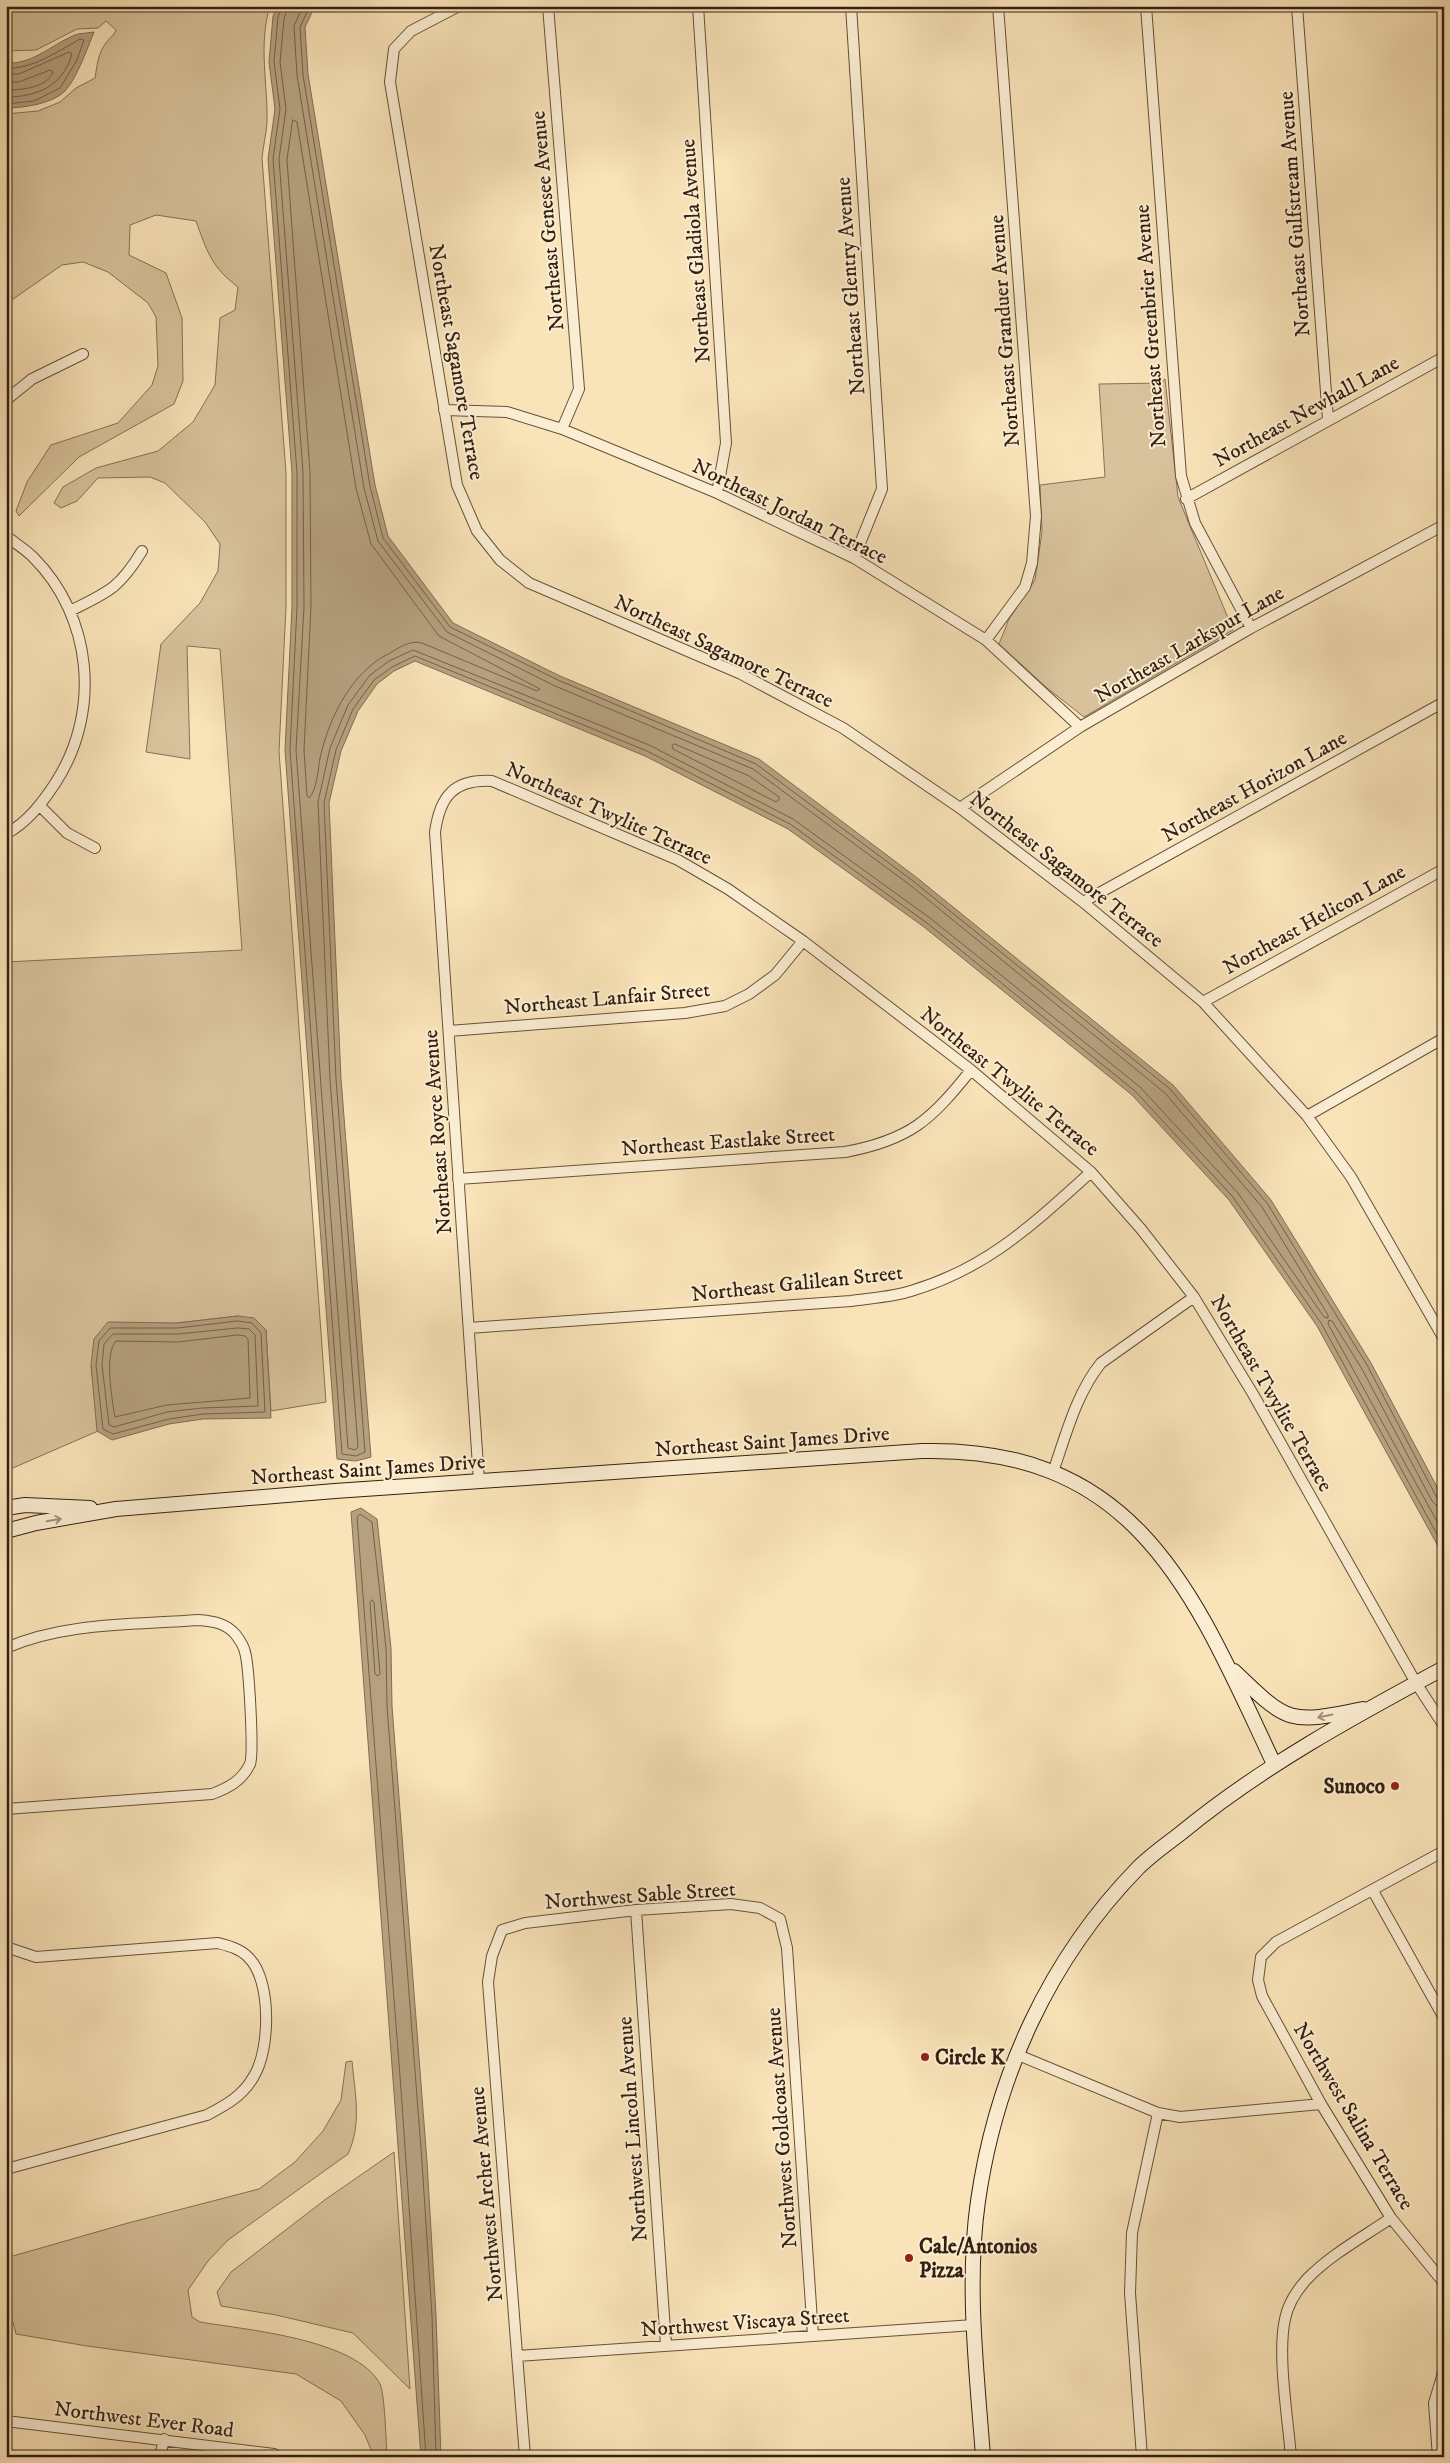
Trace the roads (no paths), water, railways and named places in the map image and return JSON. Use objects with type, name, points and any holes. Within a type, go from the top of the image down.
[{"type":"main road","name":"Northeast Saint James Drive","points":[[6,1531],[36,1523],[116,1509],[479,1481],[948,1450],[992,1454],[1053,1472],[1074,1482],[1111,1505],[1154,1546],[1179,1579],[1227,1664],[1274,1764]]},
{"type":"main road","name":"Northeast Saint James Drive","points":[[6,1508],[25,1505],[116,1509]]},
{"type":"main road","points":[[1227,1664],[1276,1711],[1295,1718],[1316,1718],[1373,1707]]},
{"type":"main road","points":[[982,2457],[973,2277],[978,2203],[992,2126],[1016,2054],[1041,2000],[1090,1924],[1139,1867],[1200,1817],[1274,1764],[1444,1668]]},
{"type":"street","name":"Northeast Sagamore Terrace","points":[[459,6],[411,31],[394,49],[390,82],[457,485],[477,531],[500,560],[529,583],[741,674],[843,728],[960,808],[1083,902],[1203,1002],[1307,1116],[1350,1177],[1444,1339]]},
{"type":"street","name":"Northeast Genesee Avenue","points":[[548,6],[579,389],[562,429]]},
{"type":"street","name":"Northeast Gladiola Avenue","points":[[698,6],[726,443],[717,493]]},
{"type":"street","name":"Northeast Glentry Avenue","points":[[851,6],[882,489],[854,558]]},
{"type":"street","name":"Northeast Granduer Avenue","points":[[986,640],[1025,587],[1032,563],[1036,516],[998,6]]},
{"type":"street","name":"Northeast Greenbrier Avenue","points":[[1146,6],[1181,476],[1194,523],[1251,628]]},
{"type":"street","name":"Northeast Gulfstream Avenue","points":[[1297,6],[1328,419]]},
{"type":"street","points":[[6,400],[32,379],[83,354]]},
{"type":"street","name":"Northeast Newhall Lane","points":[[1186,499],[1328,419],[1444,357]]},
{"type":"street","name":"Northeast Jordan Terrace","points":[[444,410],[507,412],[562,429],[717,493],[854,558],[986,640],[1080,727]]},
{"type":"street","name":"Northeast Larkspur Lane","points":[[960,808],[1080,727],[1251,628],[1444,525]]},
{"type":"street","points":[[6,536],[33,557],[56,586],[70,611],[81,643],[86,673],[85,701],[79,732],[67,764],[40,806],[6,834]]},
{"type":"street","points":[[70,611],[111,590],[127,576],[142,551]]},
{"type":"street","name":"Northeast Horizon Lane","points":[[1083,902],[1444,702]]},
{"type":"street","name":"Northeast Twylite Terrace","points":[[456,788],[480,780],[492,781],[678,860],[728,889],[803,942],[971,1070],[1030,1118],[1090,1172],[1141,1229],[1194,1297],[1253,1394],[1416,1683],[1444,1726]]},
{"type":"street","name":"Northeast Royce Avenue","points":[[456,788],[446,797],[438,812],[435,832],[479,1481]]},
{"type":"street","points":[[40,806],[67,833],[95,848]]},
{"type":"street","name":"Northeast Helicon Lane","points":[[1203,1002],[1444,869]]},
{"type":"street","name":"Northeast Lanfair Street","points":[[449,1031],[685,1014],[725,1006],[750,994],[776,974],[803,942]]},
{"type":"street","points":[[1307,1116],[1444,1038]]},
{"type":"street","name":"Northeast Eastlake Street","points":[[458,1179],[845,1152],[869,1148],[893,1140],[916,1127],[942,1107],[971,1070]]},
{"type":"street","name":"Northeast Galilean Street","points":[[469,1328],[851,1301],[910,1292],[959,1274],[988,1258],[1020,1235],[1090,1172]]},
{"type":"street","points":[[1053,1472],[1080,1399],[1091,1376],[1101,1364],[1194,1297]]},
{"type":"street","points":[[6,1648],[47,1634],[83,1629],[198,1620],[215,1621],[226,1626],[236,1636],[245,1652],[252,1746],[250,1763],[242,1776],[231,1787],[212,1794],[6,1809]]},
{"type":"street","points":[[1444,1851],[1374,1891],[1444,2018]]},
{"type":"street","name":"Northwest Salina Terrace","points":[[1374,1891],[1276,1942],[1262,1957],[1258,1980],[1262,1996],[1321,2104],[1391,2218],[1444,2282]]},
{"type":"street","name":"Northwest Sable Street","points":[[502,1930],[525,1923],[636,1910],[731,1904],[760,1908],[780,1919]]},
{"type":"street","name":"Northwest Lincoln Avenue","points":[[636,1910],[666,2346]]},
{"type":"street","name":"Northwest Goldcoast Avenue","points":[[780,1919],[787,1948],[813,2336]]},
{"type":"street","name":"Northwest Archer Avenue","points":[[502,1930],[492,1956],[488,1982],[525,2457]]},
{"type":"street","points":[[6,1947],[36,1956],[218,1944],[234,1947],[249,1958],[263,1985],[266,2039],[263,2057],[255,2076],[244,2092],[227,2105],[207,2115],[6,2169]]},
{"type":"street","points":[[1016,2054],[1158,2113],[1180,2117],[1321,2104]]},
{"type":"street","points":[[1142,2457],[1130,2292],[1132,2233],[1158,2113]]},
{"type":"street","points":[[1291,2457],[1283,2343],[1285,2318],[1289,2306],[1300,2288],[1320,2267],[1391,2218]]},
{"type":"street","name":"Northwest Viscaya Street","points":[[517,2356],[974,2326]]},
{"type":"street","points":[[1438,2457],[1434,2403],[1444,2370]]},
{"type":"street","name":"Northwest Ever Road","points":[[6,2421],[164,2439],[274,2454],[277,2457]]},
{"type":"street","points":[[160,2457],[164,2439]]},
{"type":"water","points":[[278,6],[315,6],[305,27],[308,74],[375,485],[388,536],[453,623],[560,676],[759,759],[916,877],[1173,1085],[1271,1200],[1371,1363],[1444,1500],[1444,1557],[1317,1326],[1229,1200],[1132,1095],[924,927],[788,829],[645,756],[415,661],[394,671],[377,684],[358,711],[341,751],[329,803],[341,1079],[371,1457],[356,1461],[337,1459],[285,750],[292,607],[292,473],[268,159],[275,109],[269,62],[273,16]]},
{"type":"water","points":[[94,32],[78,71],[65,91],[45,102],[29,106],[6,108],[6,63],[16,63],[35,57],[78,34]]},
{"type":"water","points":[[238,1316],[254,1318],[266,1330],[271,1418],[203,1419],[169,1424],[112,1440],[97,1431],[91,1365],[94,1339],[108,1322],[177,1323]]},
{"type":"water","points":[[361,1508],[377,1519],[391,1648],[392,1706],[427,2162],[436,2315],[441,2457],[421,2457],[351,1512]]},
{"type":"place","name":"Sunoco","points":[[1395,1786]]},
{"type":"place","name":"Circle K","points":[[925,2057]]},
{"type":"place","name":"Cale/Antonios Pizza","points":[[909,2258]]}]
